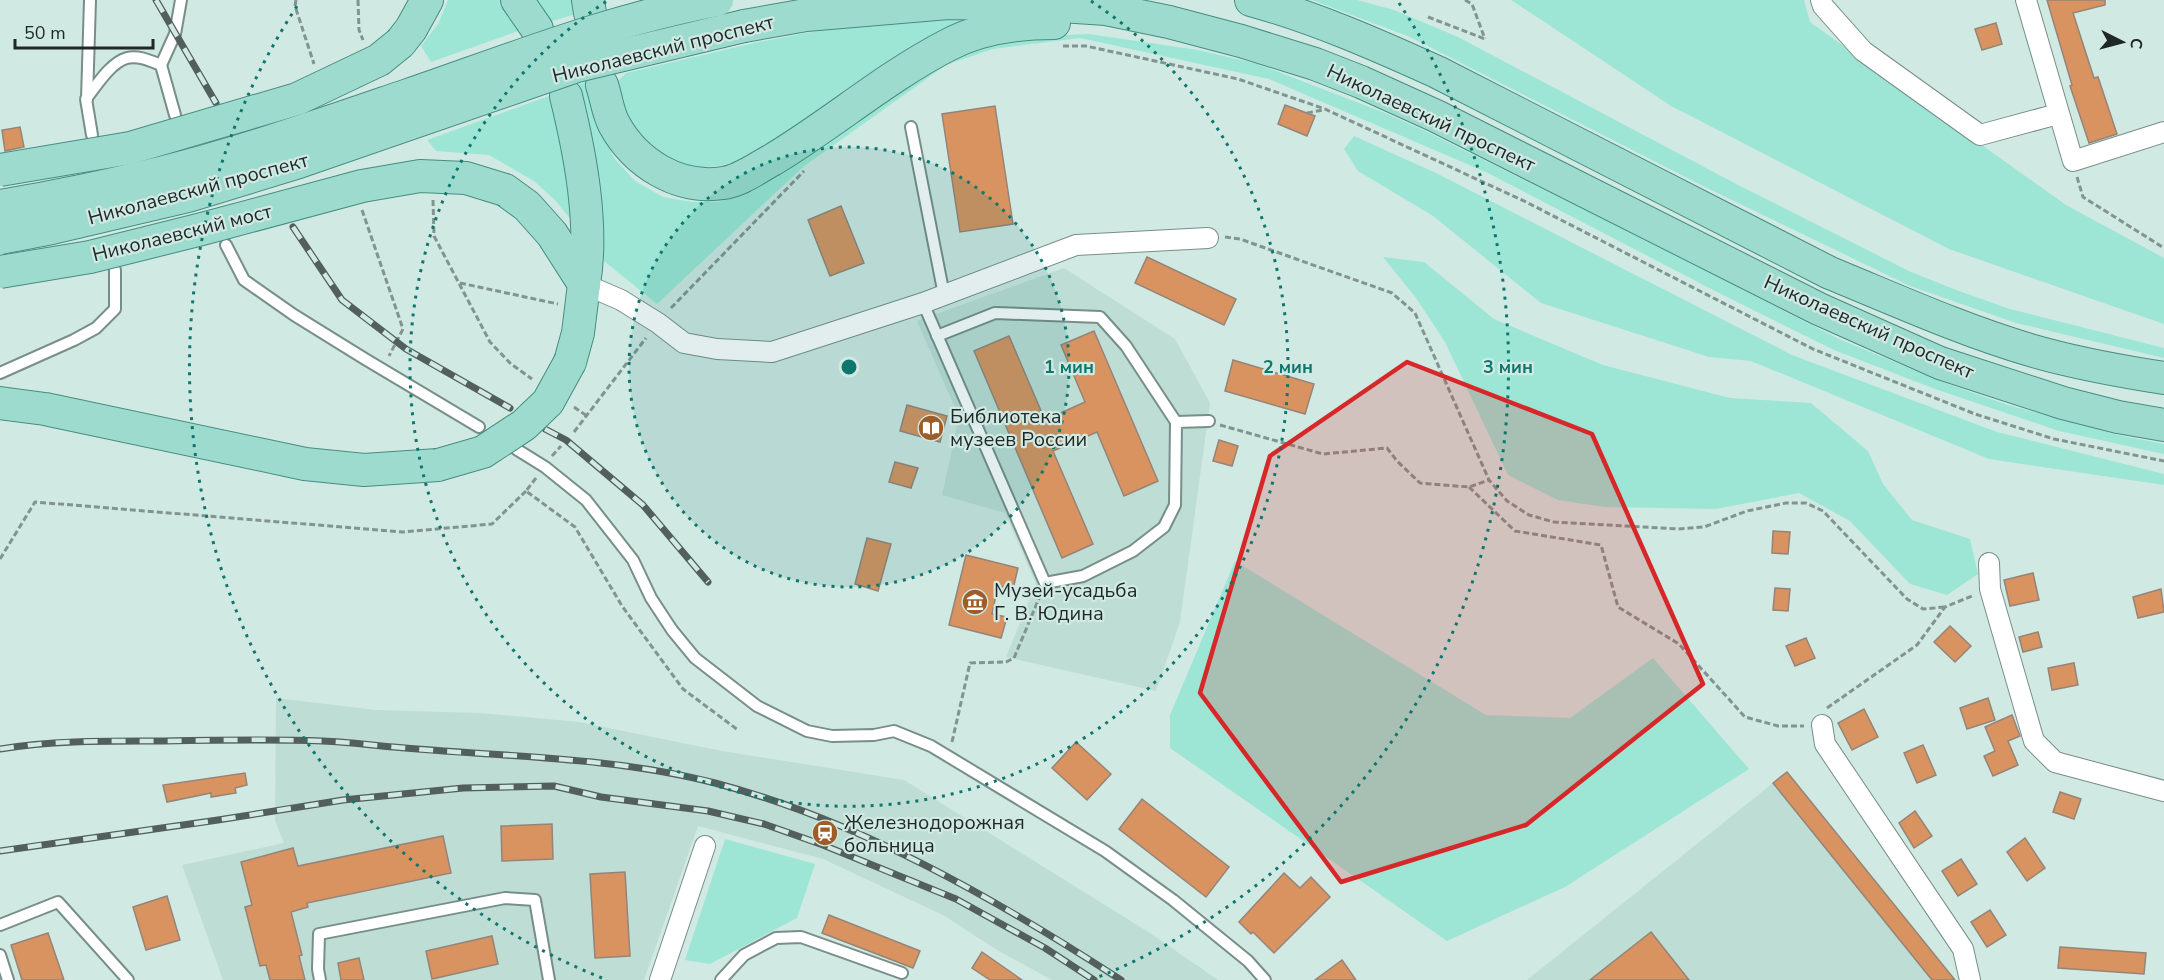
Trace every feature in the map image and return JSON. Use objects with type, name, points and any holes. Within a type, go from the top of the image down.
[{"type":"main road","points":[[0,170],[130,148],[297,99],[379,60],[400,43],[411,29],[427,0]]},
{"type":"main road","points":[[517,0],[537,29]]},
{"type":"main road","name":"Николаевский проспект","points":[[0,206],[57,196],[162,172],[319,125],[578,36],[666,10],[717,0]]},
{"type":"main road","name":"Николаевский проспект","points":[[1251,0],[1302,14],[1437,72],[1830,273],[1977,332],[2030,350],[2097,367],[2164,378]]},
{"type":"main road","name":"Николаевский проспект","points":[[0,238],[188,196],[299,162],[577,66],[744,26],[806,15],[948,3],[1077,6],[1106,9],[1169,22],[1283,54],[1361,82],[1436,116],[1819,309],[1940,363],[2063,403],[2118,417],[2164,425]]},
{"type":"main road","points":[[602,85],[613,122],[631,150],[651,166],[680,180],[700,184],[725,183],[745,175],[803,141],[909,67],[949,44],[985,31],[1042,23],[1169,22]]},
{"type":"main road","points":[[0,403],[45,409],[305,464],[364,470],[438,465],[483,452],[524,424],[548,402],[570,362],[578,333],[573,294],[588,263],[582,171],[566,96]]},
{"type":"main road","name":"Николаевский мост","points":[[0,272],[90,257],[202,230],[362,197],[420,176],[466,178],[505,190],[528,206],[552,234],[573,294]]},
{"type":"street","points":[[1821,0],[1823,6],[1863,51],[1980,135],[2058,114]]},
{"type":"street","points":[[2026,0],[2073,161],[2164,132]]},
{"type":"street","points":[[573,294],[621,300],[658,323],[684,343],[717,349],[772,352],[923,303],[1076,245],[1208,238]]},
{"type":"street","points":[[1989,563],[1990,589],[2034,741],[2055,762],[2164,791]]},
{"type":"street","points":[[1822,725],[1824,744],[1963,950],[1970,980]]},
{"type":"street","points":[[660,980],[705,846]]},
{"type":"lane","points":[[90,0],[87,99],[92,135]]},
{"type":"lane","points":[[175,115],[161,65],[175,34],[181,0]]},
{"type":"lane","points":[[87,99],[105,74],[127,58],[145,58],[161,65]]},
{"type":"lane","points":[[910,127],[944,295]]},
{"type":"lane","points":[[225,245],[244,280],[294,315],[479,427]]},
{"type":"lane","points":[[0,373],[96,328],[115,309],[115,270]]},
{"type":"lane","points":[[923,303],[937,336],[1045,583],[1083,576],[1132,551],[1164,527],[1175,504],[1176,422],[1126,346],[1100,317],[995,313],[937,336]]},
{"type":"lane","points":[[1176,422],[1209,421]]},
{"type":"lane","points":[[516,449],[545,467],[586,500],[633,560],[651,598],[672,630],[695,657],[758,706],[807,731],[832,736],[874,735],[894,731],[931,746],[1105,851],[1173,900],[1248,961],[1265,980]]},
{"type":"lane","points":[[320,980],[319,934],[506,898],[535,900],[549,980]]},
{"type":"lane","points":[[0,925],[58,902],[128,980]]},
{"type":"lane","points":[[721,980],[744,955],[776,938],[801,937],[902,973]]},
{"type":"lane","points":[[0,955],[8,980]]},
{"type":"path","points":[[296,0],[295,6],[316,69]]},
{"type":"path","points":[[358,0],[359,30],[364,42]]},
{"type":"path","points":[[1428,17],[1485,39],[1472,4],[1465,0]]},
{"type":"path","points":[[1086,46],[1238,79],[1325,109],[1526,202],[1813,349],[1975,414],[2054,439],[2164,461]]},
{"type":"path","points":[[1307,113],[1325,109]]},
{"type":"path","points":[[2073,161],[2083,197],[2164,248]]},
{"type":"path","points":[[669,310],[806,169]]},
{"type":"path","points":[[432,195],[434,236],[490,342],[511,364],[535,381]]},
{"type":"path","points":[[362,197],[403,329],[389,356]]},
{"type":"path","points":[[1208,238],[1240,239],[1337,274],[1392,294],[1415,313],[1489,480],[1507,501],[1529,515],[1554,522],[1678,529],[1704,527],[1747,511],[1786,503],[1806,503],[1824,511],[1907,599],[1923,609],[1945,607],[1990,589]]},
{"type":"path","points":[[460,283],[573,294]]},
{"type":"path","points":[[574,432],[647,337]]},
{"type":"path","points":[[568,403],[587,416]]},
{"type":"path","points":[[1209,421],[1323,454],[1387,448],[1420,483],[1469,487],[1489,480]]},
{"type":"path","points":[[551,458],[561,446]]},
{"type":"path","points":[[0,559],[35,502],[403,532],[492,524],[526,491],[537,476]]},
{"type":"path","points":[[1469,487],[1515,531],[1601,545],[1618,607],[1678,644],[1745,717],[1778,726],[1822,725],[1825,710],[1917,645],[1945,607]]},
{"type":"path","points":[[526,491],[575,527],[622,606],[683,689],[738,730]]},
{"type":"path","points":[[949,758],[970,663],[1006,662],[1014,658],[1045,583]]},
{"type":"highlighted area","points":[[1407,362],[1592,434],[1703,684],[1526,825],[1341,882],[1200,693],[1270,456]]},
{"type":"shaded area","points":[[1064,268],[1175,339],[1210,403],[1180,622],[1156,691],[1006,657],[1036,584],[1005,513],[942,495],[959,417],[917,321]]},
{"type":"shaded area","points":[[276,698],[376,710],[479,713],[579,722],[722,751],[904,780],[1150,933],[1218,980],[1052,980],[997,950],[943,915],[823,859],[698,826],[644,980],[223,980],[182,865],[284,843],[275,821]]},
{"type":"shaded area","points":[[1773,783],[1932,980],[1527,980]]},
{"type":"green space","points":[[448,0],[501,0],[524,29],[431,62],[421,46],[438,24]]},
{"type":"green space","points":[[536,0],[574,0],[576,14],[549,22]]},
{"type":"green space","points":[[1312,0],[1357,0],[1394,10],[1458,37],[1742,187],[1911,272],[2010,309],[2164,348],[2164,358],[2016,323],[1910,286],[1709,189],[1410,37]]},
{"type":"green space","points":[[1511,0],[1804,0],[1810,22],[2066,205],[2164,258],[2164,324],[1949,249],[1671,106]]},
{"type":"green space","points":[[976,18],[759,154],[729,164],[698,167],[684,165],[656,152],[631,125],[617,82],[626,73],[754,43],[847,25]]},
{"type":"green space","points":[[1089,34],[1198,50],[1258,64],[1385,113],[1671,253],[1839,339],[1945,383],[2008,405],[2118,435],[2164,444],[2164,454],[2059,431],[1935,389],[1834,350],[1488,173],[1269,79],[1080,38],[993,49],[946,65],[803,167],[657,304],[604,261],[577,85],[587,81],[598,126],[614,158],[635,181],[663,197],[692,202],[718,202],[753,190],[930,67],[981,46],[1042,36]]},
{"type":"green space","points":[[549,96],[559,121],[573,222],[555,200],[534,181],[489,155],[436,151],[427,140]]},
{"type":"green space","points":[[1354,136],[1436,173],[1792,355],[1997,432],[2164,474],[2164,485],[1989,459],[1751,361],[1709,357],[1541,303],[1433,216],[1358,171],[1344,149]]},
{"type":"green space","points":[[1383,257],[1424,262],[1494,319],[1603,365],[1730,398],[1811,403],[1868,451],[1883,484],[1912,520],[1970,539],[1978,574],[1947,595],[1910,584],[1850,521],[1799,493],[1716,509],[1604,507],[1558,500],[1508,475],[1445,342],[1416,298]]},
{"type":"green space","points":[[1235,561],[1486,715],[1570,718],[1653,658],[1749,769],[1565,887],[1447,941],[1170,748],[1170,715]]},
{"type":"green space","points":[[725,839],[815,864],[797,918],[710,964],[685,960]]},
{"type":"building","points":[[2047,0],[2105,0],[2105,5],[2073,13],[2094,78],[2098,77],[2117,134],[2089,143],[2070,86],[2072,85]]},
{"type":"building","points":[[1996,23],[2002,44],[1982,50],[1975,29]]},
{"type":"building","points":[[1285,105],[1315,116],[1307,136],[1278,124]]},
{"type":"building","points":[[995,106],[1013,224],[960,232],[942,114]]},
{"type":"building","points":[[20,127],[24,147],[5,151],[2,130]]},
{"type":"building","points":[[841,206],[864,263],[830,276],[808,220]]},
{"type":"building","points":[[1147,257],[1236,299],[1224,325],[1135,283]]},
{"type":"building","points":[[1094,331],[1158,481],[1124,496],[1097,432],[1053,451],[1093,544],[1062,558],[974,351],[1009,336],[1045,420],[1085,402],[1061,345]]},
{"type":"building","points":[[1233,360],[1314,384],[1305,414],[1225,391]]},
{"type":"building","points":[[907,405],[947,416],[940,442],[900,431]]},
{"type":"building","points":[[1219,440],[1238,446],[1232,466],[1213,461]]},
{"type":"building","points":[[895,462],[918,468],[911,488],[889,482]]},
{"type":"building","points":[[1773,531],[1790,532],[1788,554],[1772,553]]},
{"type":"building","points":[[867,538],[891,544],[878,591],[855,584]]},
{"type":"building","name":"Музей-усадьба Г. В. Юдина","points":[[966,555],[1018,568],[1013,589],[998,586],[992,614],[1007,617],[1001,638],[949,625]]},
{"type":"building","points":[[2033,573],[2039,600],[2010,606],[2004,580]]},
{"type":"building","points":[[1775,588],[1790,589],[1788,611],[1773,610]]},
{"type":"building","points":[[2161,589],[2164,612],[2138,618],[2133,597]]},
{"type":"building","points":[[1950,626],[1971,646],[1955,662],[1934,642]]},
{"type":"building","points":[[2038,632],[2042,647],[2023,652],[2019,637]]},
{"type":"building","points":[[1806,638],[1815,658],[1795,666],[1786,646]]},
{"type":"building","points":[[2074,663],[2078,685],[2052,690],[2048,668]]},
{"type":"building","points":[[1988,698],[1995,720],[1967,729],[1960,708]]},
{"type":"building","points":[[1864,709],[1878,737],[1852,750],[1838,723]]},
{"type":"building","points":[[2012,715],[2020,736],[2008,741],[2018,765],[1993,776],[1984,756],[1995,751],[1985,727]]},
{"type":"building","points":[[1076,742],[1111,774],[1087,800],[1052,768]]},
{"type":"building","points":[[1923,745],[1936,775],[1917,783],[1904,753]]},
{"type":"building","points":[[1787,772],[1955,980],[1932,980],[1773,783]]},
{"type":"building","points":[[245,773],[247,785],[235,788],[236,793],[211,797],[211,793],[167,802],[163,785]]},
{"type":"building","points":[[2060,792],[2081,799],[2074,819],[2053,812]]},
{"type":"building","points":[[1142,799],[1229,867],[1206,897],[1119,829]]},
{"type":"building","points":[[1915,811],[1932,836],[1914,848],[1899,823]]},
{"type":"building","points":[[552,824],[553,859],[502,861],[501,826]]},
{"type":"building","points":[[443,836],[451,873],[307,903],[308,907],[291,912],[302,955],[299,956],[305,980],[270,980],[266,965],[260,966],[245,907],[252,905],[241,862],[293,848],[298,866]]},
{"type":"building","points":[[2025,838],[2045,868],[2027,881],[2007,852]]},
{"type":"building","points":[[1961,859],[1977,884],[1958,896],[1942,871]]},
{"type":"building","points":[[625,872],[630,956],[595,958],[590,874]]},
{"type":"building","points":[[1284,873],[1300,888],[1311,877],[1330,897],[1274,953],[1239,922]]},
{"type":"building","points":[[167,896],[180,940],[146,950],[133,907]]},
{"type":"building","points":[[1990,910],[2006,935],[1987,947],[1971,922]]},
{"type":"building","points":[[829,915],[920,951],[913,968],[822,933]]},
{"type":"building","points":[[1651,932],[1689,980],[1590,980]]},
{"type":"building","points":[[48,933],[64,980],[22,980],[11,945]]},
{"type":"building","points":[[492,936],[498,964],[432,979],[426,951]]},
{"type":"building","points":[[2060,947],[2146,953],[2144,974],[2058,968]]},
{"type":"building","points":[[982,952],[1022,980],[990,980],[972,968]]},
{"type":"building","points":[[359,958],[364,980],[341,980],[338,963]]},
{"type":"building","points":[[1342,960],[1356,980],[1315,980]]},
{"type":"railway","points":[[156,0],[216,103]]},
{"type":"railway","points":[[293,227],[342,300],[406,349],[510,408]]},
{"type":"railway","points":[[545,429],[566,440],[643,505],[708,582]]},
{"type":"railway","points":[[0,749],[82,742],[323,741],[596,762],[675,774],[769,799],[822,818],[874,841],[976,892],[1121,980]]},
{"type":"railway","points":[[0,851],[343,800],[463,788],[554,786],[601,797],[708,811],[764,824],[823,845],[956,899],[1045,948],[1094,980]]},
{"type":"place","name":"Библиотека музеев России","points":[[931,428]]},
{"type":"place","name":"Музей-усадьба Г. В. Юдина","points":[[975,602]]},
{"type":"place","name":"Железнодорожная больница","points":[[825,833]]}]
